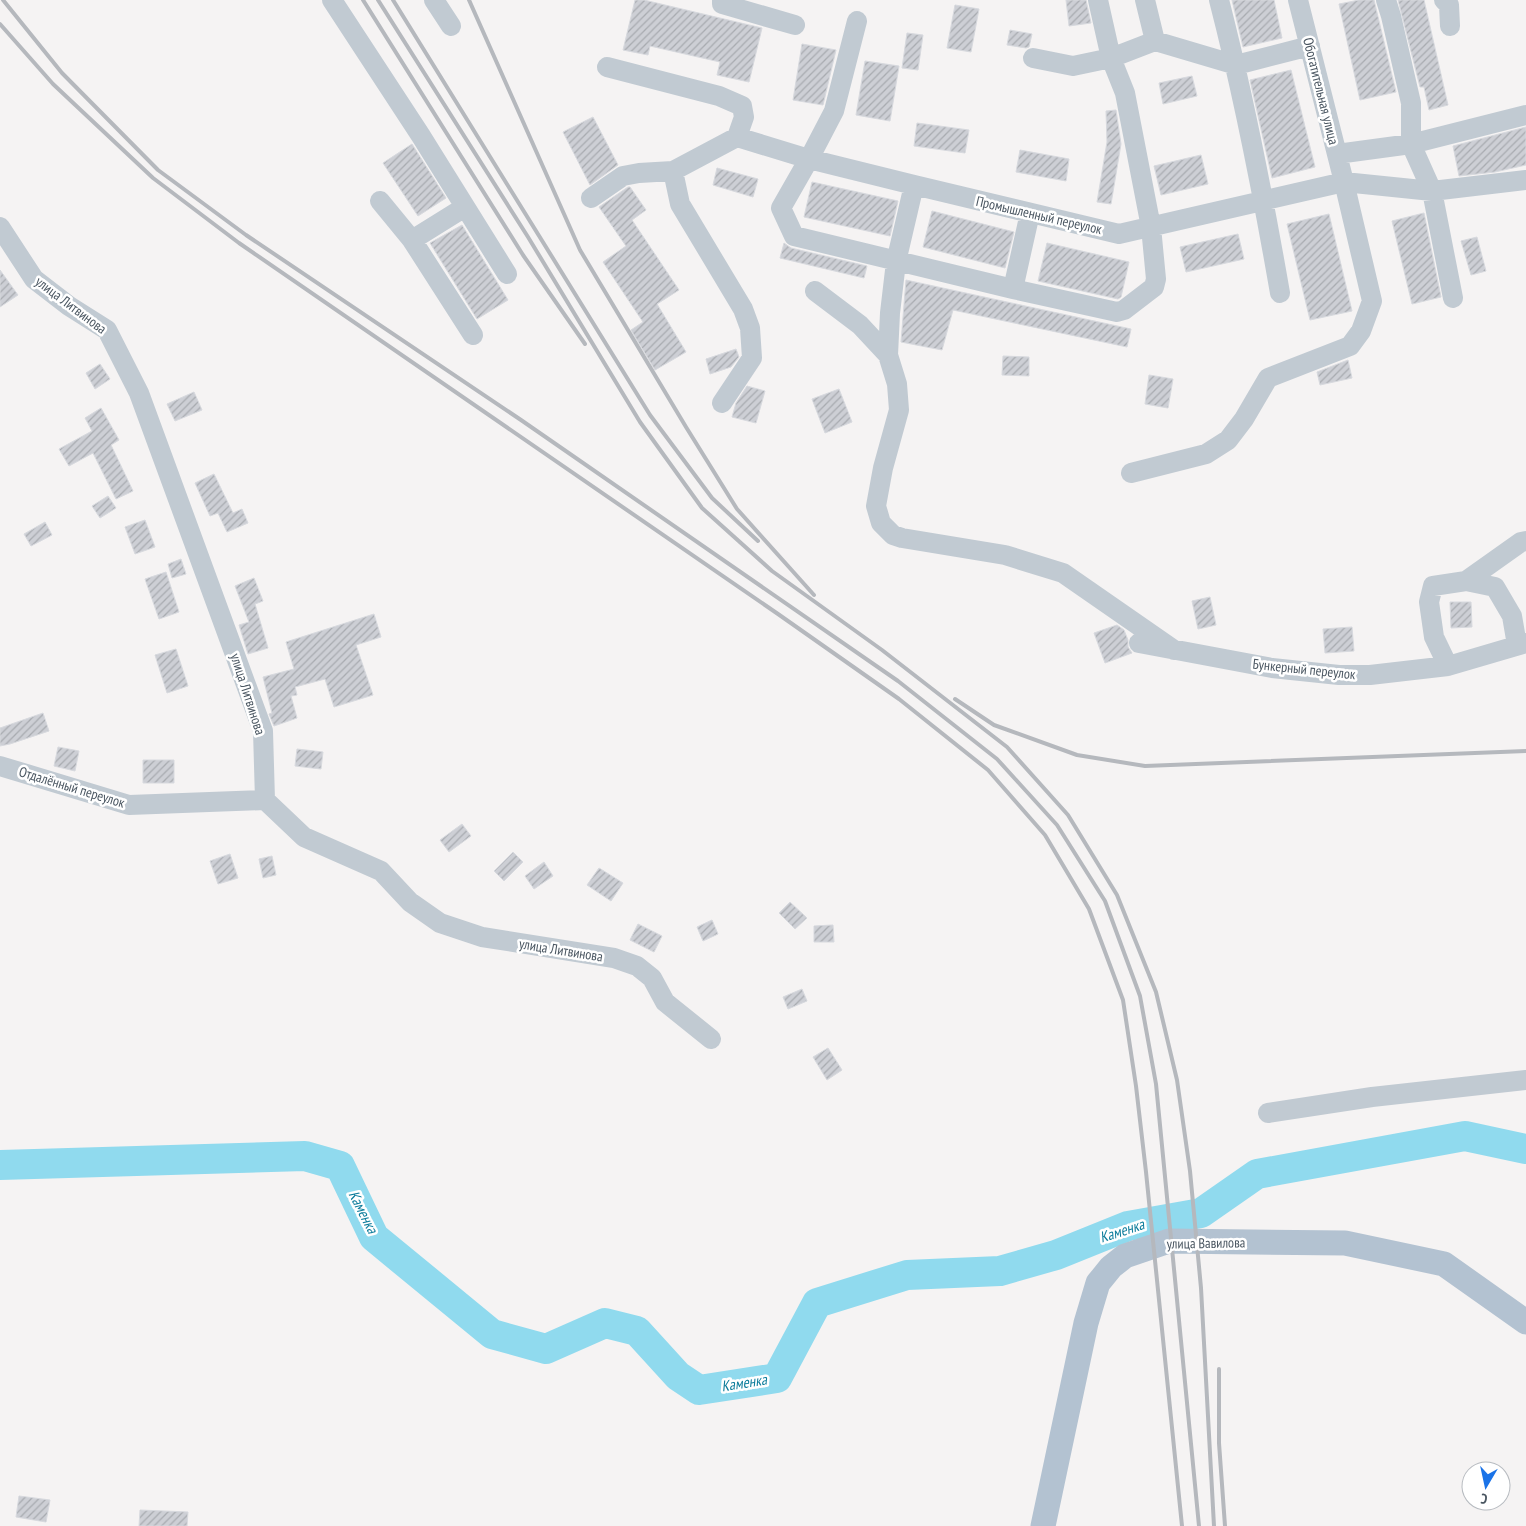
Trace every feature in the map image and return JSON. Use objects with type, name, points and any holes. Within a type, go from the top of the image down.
[{"type":"main road","name":"улица Вавилова","points":[[1043,1526],[1086,1323],[1098,1283],[1111,1267],[1125,1256],[1169,1241],[1345,1243],[1444,1264],[1526,1322]]},
{"type":"street","points":[[332,0],[421,136],[507,274]]},
{"type":"street","points":[[434,0],[451,26]]},
{"type":"street","points":[[722,0],[722,4],[795,25]]},
{"type":"street","points":[[857,21],[834,111],[781,208],[794,236],[896,262],[1117,312],[1124,310],[1154,287],[1156,280],[1151,227],[1125,93],[1111,58],[1098,0]]},
{"type":"street","points":[[1144,0],[1155,41]]},
{"type":"street","points":[[1219,0],[1236,65],[1264,200],[1280,293]]},
{"type":"street","name":"Обогатительная улица","points":[[1131,473],[1206,454],[1228,440],[1244,419],[1268,378],[1350,346],[1362,331],[1372,301],[1298,0]]},
{"type":"street","points":[[1386,0],[1411,103],[1411,144],[1432,191],[1453,298]]},
{"type":"street","points":[[1444,0],[1449,5],[1450,26]]},
{"type":"street","points":[[1033,58],[1072,66],[1111,58],[1155,41],[1236,65],[1310,46]]},
{"type":"street","points":[[591,198],[623,176],[639,173],[673,172],[736,137],[744,117],[742,106],[719,96],[607,67]]},
{"type":"street","points":[[1337,154],[1411,144],[1526,115]]},
{"type":"street","name":"Промышленный переулок","points":[[736,137],[809,159],[1119,234],[1344,182],[1432,191],[1526,180]]},
{"type":"street","points":[[673,172],[680,204],[743,310],[750,328],[752,358],[722,403]]},
{"type":"street","points":[[914,185],[896,262],[890,313],[888,355],[898,384],[899,410],[883,468],[876,506],[881,523],[893,534],[902,538],[1005,555],[1063,573],[1174,650]]},
{"type":"street","points":[[380,201],[412,240],[473,335]]},
{"type":"street","points":[[412,240],[465,207]]},
{"type":"street","points":[[1013,289],[1030,213]]},
{"type":"street","name":"улица Литвинова","points":[[0,226],[34,279],[69,306],[107,330],[139,393],[263,731],[265,800],[304,837],[380,871],[410,902],[440,923],[482,937],[614,958],[636,966],[652,978],[665,1002],[711,1039]]},
{"type":"street","points":[[815,291],[860,325],[888,355]]},
{"type":"street","points":[[1466,581],[1521,542],[1526,541]]},
{"type":"street","points":[[1448,666],[1434,637],[1429,602],[1433,586],[1466,581],[1495,587],[1512,616],[1522,644]]},
{"type":"street","name":"Бункерный переулок","points":[[1139,643],[1272,668],[1339,675],[1370,675],[1448,666],[1522,644]]},
{"type":"street","name":"Отдалённый переулок","points":[[0,766],[129,805],[265,800]]},
{"type":"street","points":[[1268,1113],[1372,1097],[1526,1080]]},
{"type":"building","points":[[635,0],[644,0],[762,28],[749,82],[717,75],[720,62],[650,46],[648,55],[623,50]]},
{"type":"building","points":[[1066,0],[1086,0],[1091,23],[1069,26]]},
{"type":"building","points":[[1232,0],[1274,0],[1282,38],[1243,47]]},
{"type":"building","points":[[1359,0],[1374,0],[1396,92],[1360,100],[1339,4]]},
{"type":"building","points":[[1398,0],[1424,0],[1448,105],[1429,110],[1424,87],[1420,87]]},
{"type":"building","points":[[955,5],[979,9],[971,52],[947,48]]},
{"type":"building","points":[[1010,30],[1032,34],[1029,47],[1007,45]]},
{"type":"building","points":[[907,33],[923,35],[918,70],[902,68]]},
{"type":"building","points":[[802,44],[836,50],[823,105],[793,100]]},
{"type":"building","points":[[865,61],[899,66],[890,121],[856,115]]},
{"type":"building","points":[[1291,70],[1315,167],[1272,178],[1250,80]]},
{"type":"building","points":[[1192,76],[1197,96],[1163,104],[1159,83]]},
{"type":"building","points":[[1116,110],[1121,144],[1111,204],[1097,202],[1107,142],[1106,111]]},
{"type":"building","points":[[593,117],[618,165],[590,185],[563,132]]},
{"type":"building","points":[[917,123],[969,130],[965,153],[914,146]]},
{"type":"building","points":[[1526,127],[1526,165],[1495,172],[1459,176],[1453,146]]},
{"type":"building","points":[[412,144],[446,198],[418,216],[383,163]]},
{"type":"building","points":[[1020,150],[1069,159],[1066,181],[1016,172]]},
{"type":"building","points":[[1201,155],[1208,184],[1161,195],[1154,166]]},
{"type":"building","points":[[717,168],[758,179],[753,197],[713,185]]},
{"type":"building","points":[[812,182],[898,201],[890,236],[804,217]]},
{"type":"building","points":[[630,187],[646,210],[632,220],[679,290],[657,304],[686,352],[655,370],[631,330],[643,322],[603,262],[626,246],[599,207]]},
{"type":"building","points":[[932,211],[1014,232],[1005,268],[923,247]]},
{"type":"building","points":[[1424,213],[1441,297],[1412,304],[1392,221]]},
{"type":"building","points":[[1329,214],[1352,311],[1310,320],[1287,224]]},
{"type":"building","points":[[462,225],[508,300],[477,319],[430,243]]},
{"type":"building","points":[[1238,234],[1244,259],[1186,272],[1180,247]]},
{"type":"building","points":[[1477,237],[1486,271],[1471,275],[1461,241]]},
{"type":"building","points":[[784,243],[791,248],[867,266],[864,278],[780,258]]},
{"type":"building","points":[[1047,243],[1129,262],[1121,297],[1118,299],[1038,281]]},
{"type":"building","points":[[0,270],[18,295],[0,307]]},
{"type":"building","points":[[906,280],[1131,329],[1127,347],[953,310],[942,350],[901,342]]},
{"type":"building","points":[[736,349],[739,357],[731,367],[710,374],[706,359]]},
{"type":"building","points":[[1003,356],[1029,357],[1029,376],[1002,375]]},
{"type":"building","points":[[1348,360],[1352,378],[1320,385],[1317,372]]},
{"type":"building","points":[[100,364],[110,379],[95,389],[86,373]]},
{"type":"building","points":[[1149,375],[1173,379],[1168,408],[1145,404]]},
{"type":"building","points":[[747,386],[765,391],[756,423],[732,417],[736,403]]},
{"type":"building","points":[[839,389],[852,422],[825,433],[812,399]]},
{"type":"building","points":[[194,392],[202,410],[175,421],[167,404]]},
{"type":"building","points":[[101,408],[119,440],[111,445],[133,491],[116,499],[93,453],[69,466],[59,449],[92,431],[85,418]]},
{"type":"building","points":[[214,474],[233,513],[242,509],[248,523],[227,532],[218,513],[210,516],[195,483]]},
{"type":"building","points":[[108,496],[116,508],[100,518],[92,506]]},
{"type":"building","points":[[145,520],[155,547],[135,554],[125,527]]},
{"type":"building","points":[[45,522],[52,535],[31,546],[24,534]]},
{"type":"building","points":[[181,559],[186,574],[172,578],[168,564]]},
{"type":"building","points":[[166,572],[179,612],[159,619],[145,579]]},
{"type":"building","points":[[254,578],[263,601],[255,604],[268,648],[248,654],[239,625],[249,622],[235,586]]},
{"type":"building","points":[[1210,597],[1216,625],[1198,629],[1192,601]]},
{"type":"building","points":[[1450,602],[1471,602],[1472,627],[1451,628]]},
{"type":"building","points":[[374,614],[381,637],[356,645],[373,695],[334,707],[325,679],[295,687],[297,695],[291,696],[297,718],[274,726],[269,714],[272,713],[263,677],[294,669],[286,642]]},
{"type":"building","points":[[1117,625],[1124,630],[1128,640],[1128,647],[1132,653],[1105,663],[1094,633]]},
{"type":"building","points":[[1352,627],[1354,651],[1325,653],[1323,629]]},
{"type":"building","points":[[176,649],[188,686],[167,693],[155,655]]},
{"type":"building","points":[[43,713],[49,731],[0,746],[0,728]]},
{"type":"building","points":[[58,747],[79,751],[75,771],[54,766]]},
{"type":"building","points":[[297,749],[323,752],[321,769],[295,766]]},
{"type":"building","points":[[143,760],[174,760],[174,783],[143,783]]},
{"type":"building","points":[[462,824],[471,836],[449,852],[440,840]]},
{"type":"building","points":[[513,852],[523,862],[504,881],[494,871]]},
{"type":"building","points":[[230,854],[238,878],[218,884],[210,861]]},
{"type":"building","points":[[272,856],[276,875],[263,878],[259,859]]},
{"type":"building","points":[[544,862],[553,876],[534,889],[525,876]]},
{"type":"building","points":[[599,868],[623,883],[611,901],[587,885]]},
{"type":"building","points":[[790,902],[807,918],[795,929],[779,913]]},
{"type":"building","points":[[712,920],[718,934],[703,941],[697,927]]},
{"type":"building","points":[[638,924],[662,936],[654,952],[630,940]]},
{"type":"building","points":[[833,925],[834,942],[814,942],[814,926]]},
{"type":"building","points":[[802,989],[807,1001],[788,1009],[783,997]]},
{"type":"building","points":[[828,1048],[842,1070],[827,1080],[813,1057]]},
{"type":"building","points":[[19,1496],[50,1500],[46,1522],[16,1517]]},
{"type":"building","points":[[140,1510],[188,1512],[187,1526],[139,1526]]},
{"type":"waterway","name":"Каменка","points":[[0,1165],[305,1156],[340,1166],[374,1237],[492,1334],[546,1349],[605,1323],[637,1331],[678,1376],[699,1390],[777,1378],[817,1303],[907,1275],[1000,1271],[1056,1255],[1128,1226],[1201,1213],[1257,1174],[1465,1136],[1526,1149]]},
{"type":"railway","points":[[3,0],[62,73],[158,170],[246,235],[521,420],[898,681],[997,759],[1057,825],[1105,901],[1140,996],[1156,1084],[1199,1526]]},
{"type":"railway","points":[[363,0],[523,255],[585,344]]},
{"type":"railway","points":[[378,0],[528,237],[640,422],[702,508],[772,571],[882,650],[1007,747],[1068,815],[1117,895],[1156,992],[1177,1080],[1190,1171],[1201,1288],[1214,1526]]},
{"type":"railway","points":[[393,0],[650,415],[712,498],[758,541]]},
{"type":"railway","points":[[469,0],[580,250],[737,509],[814,595]]},
{"type":"railway","points":[[0,24],[53,84],[153,178],[239,243],[899,699],[988,770],[1045,835],[1089,909],[1123,1000],[1146,1172],[1182,1526]]},
{"type":"railway","points":[[955,699],[994,725],[1077,755],[1145,766],[1526,751]]},
{"type":"railway","points":[[1219,1369],[1219,1443],[1225,1526]]}]
